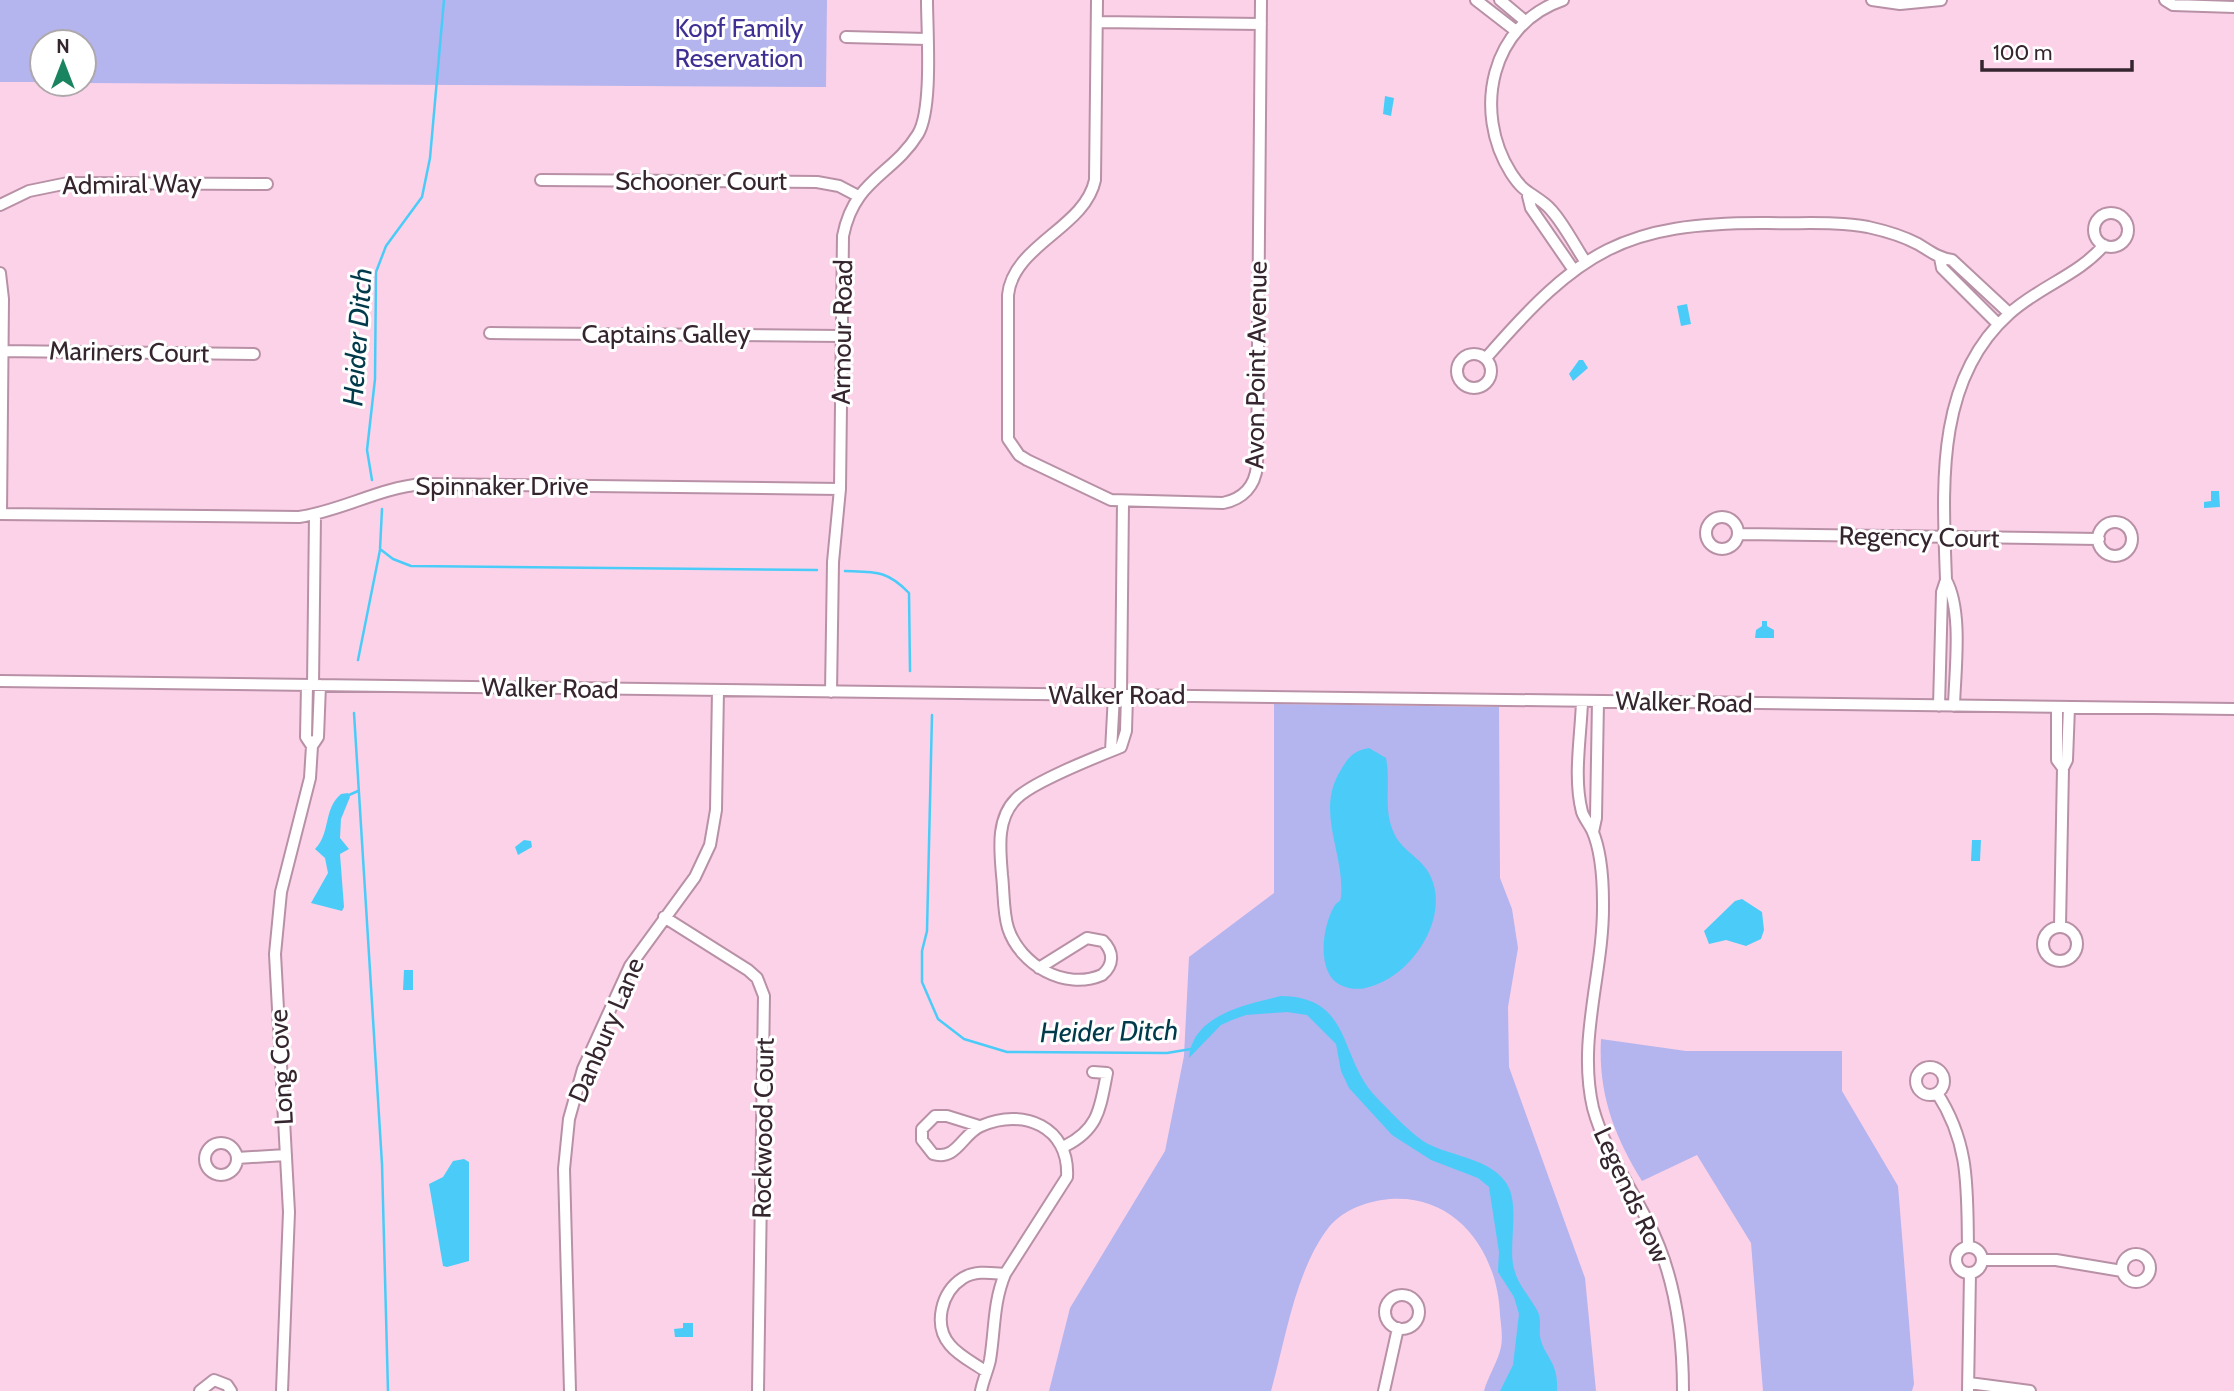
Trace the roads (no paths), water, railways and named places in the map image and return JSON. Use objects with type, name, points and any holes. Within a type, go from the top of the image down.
[{"type":"street","name":"Armour Road","points":[[831,692],[833,562],[840,489],[844,236],[848,215],[858,196],[919,133],[926,111],[927,0]]},
{"type":"street","points":[[1039,968],[1087,938],[1103,941],[1111,956],[1107,971],[1090,979],[1055,976],[1039,968],[1027,959],[1008,929],[1000,854],[1005,813],[1016,798],[1031,788],[1121,747],[1125,740],[1120,695],[1123,502],[1105,497],[1027,460],[1013,448],[1006,430],[1007,295],[1012,278],[1083,205],[1093,187],[1097,0]]},
{"type":"street","name":"Avon Point Avenue","points":[[1123,502],[1232,501],[1248,490],[1256,473],[1261,0]]},
{"type":"street","points":[[1476,0],[1516,31]]},
{"type":"street","points":[[1500,0],[1525,21]]},
{"type":"street","points":[[1563,0],[1525,21],[1516,31],[1497,63],[1490,107],[1501,153],[1528,196],[1531,208],[1573,269]]},
{"type":"street","points":[[1872,0],[1900,4],[1941,0]]},
{"type":"street","points":[[2165,0],[2173,5],[2234,6]]},
{"type":"street","points":[[1097,22],[1261,24]]},
{"type":"street","points":[[846,37],[927,39]]},
{"type":"street","name":"Schooner Court","points":[[541,180],[817,182],[839,186],[858,196]]},
{"type":"street","name":"Admiral Way","points":[[0,205],[29,191],[68,183],[267,184]]},
{"type":"street","points":[[1528,196],[1546,205],[1586,261]]},
{"type":"street","points":[[1486,358],[1540,297],[1586,261],[1615,246],[1658,231],[1725,223],[1869,228],[1902,237],[1940,258],[1952,260],[2009,313]]},
{"type":"street","points":[[1939,706],[1942,592],[1946,580],[1947,444],[1953,408],[1974,359],[1998,324],[2032,295],[2092,259],[2104,245]]},
{"type":"street","points":[[1940,258],[1942,268],[1998,324]]},
{"type":"street","points":[[0,273],[3,291],[0,514]]},
{"type":"street","name":"Captains Galley","points":[[490,332],[842,335]]},
{"type":"street","name":"Mariners Court","points":[[1,351],[254,354]]},
{"type":"street","name":"Spinnaker Drive","points":[[0,514],[286,518],[315,515],[381,491],[422,484],[840,489]]},
{"type":"street","name":"Long Cove","points":[[282,1391],[289,1266],[275,954],[281,892],[310,778],[312,746],[318,737],[313,685],[315,515]]},
{"type":"street","name":"Regency Court","points":[[1739,534],[2099,539]]},
{"type":"street","points":[[1946,580],[1952,592],[1955,613],[1954,706]]},
{"type":"street","name":"Walker Road","points":[[0,681],[2234,709]]},
{"type":"street","name":"Danbury Lane","points":[[570,1391],[564,1169],[569,1119],[583,1069],[630,966],[695,877],[713,833],[718,690]]},
{"type":"street","name":"Legends Row","points":[[1582,701],[1579,788],[1582,813],[1593,832]]},
{"type":"street","name":"Legends Row","points":[[1598,701],[1596,818],[1593,832],[1604,902],[1589,1028],[1588,1068],[1593,1107],[1606,1145],[1650,1225],[1672,1284],[1683,1347],[1684,1391]]},
{"type":"street","points":[[2060,926],[2063,768],[2067,760],[2063,707]]},
{"type":"street","name":"Rockwood Court","points":[[664,917],[748,970],[757,978],[764,996],[758,1391]]},
{"type":"street","points":[[1065,1146],[1090,1130],[1099,1112],[1107,1073],[1093,1072]]},
{"type":"street","points":[[1937,1093],[1952,1116],[1965,1160],[1968,1247]]},
{"type":"street","points":[[979,1126],[955,1150],[945,1155],[928,1150],[922,1140],[925,1123],[934,1116],[947,1116],[979,1126],[1012,1120],[1035,1124],[1052,1131],[1065,1146],[1067,1177],[1005,1273],[994,1308],[990,1363],[985,1371],[981,1391]]},
{"type":"street","points":[[237,1158],[286,1156]]},
{"type":"street","points":[[1968,1247],[1976,1249],[1982,1260],[1977,1270],[1970,1273],[1961,1270],[1956,1263],[1960,1251],[1968,1247]]},
{"type":"street","points":[[1982,1260],[2056,1259],[2122,1270]]},
{"type":"street","points":[[985,1371],[951,1346],[944,1337],[941,1317],[945,1297],[964,1278],[981,1272],[1005,1273]]},
{"type":"street","points":[[1970,1273],[1968,1387],[2030,1391]]},
{"type":"street","points":[[1384,1391],[1398,1328]]},
{"type":"street","points":[[200,1391],[214,1380],[227,1385],[231,1391]]},
{"type":"waterway","name":"Heider Ditch","points":[[372,480],[367,450],[375,379],[376,272],[386,246],[422,197],[430,158],[444,0]]},
{"type":"waterway","name":"Heider Ditch","points":[[382,509],[380,549],[393,559],[411,566],[817,570]]},
{"type":"waterway","points":[[358,660],[380,550]]},
{"type":"waterway","name":"Heider Ditch","points":[[845,571],[887,576],[909,593],[910,671]]},
{"type":"waterway","points":[[354,713],[382,1164],[388,1391]]},
{"type":"waterway","name":"Heider Ditch","points":[[932,715],[927,931],[922,951],[922,982],[938,1019],[964,1039],[1007,1052],[1167,1053],[1191,1049]]},
{"type":"waterway","points":[[349,795],[358,791]]},
{"type":"park label","name":"Kopf Family Reservation","points":[[739,43]]}]
